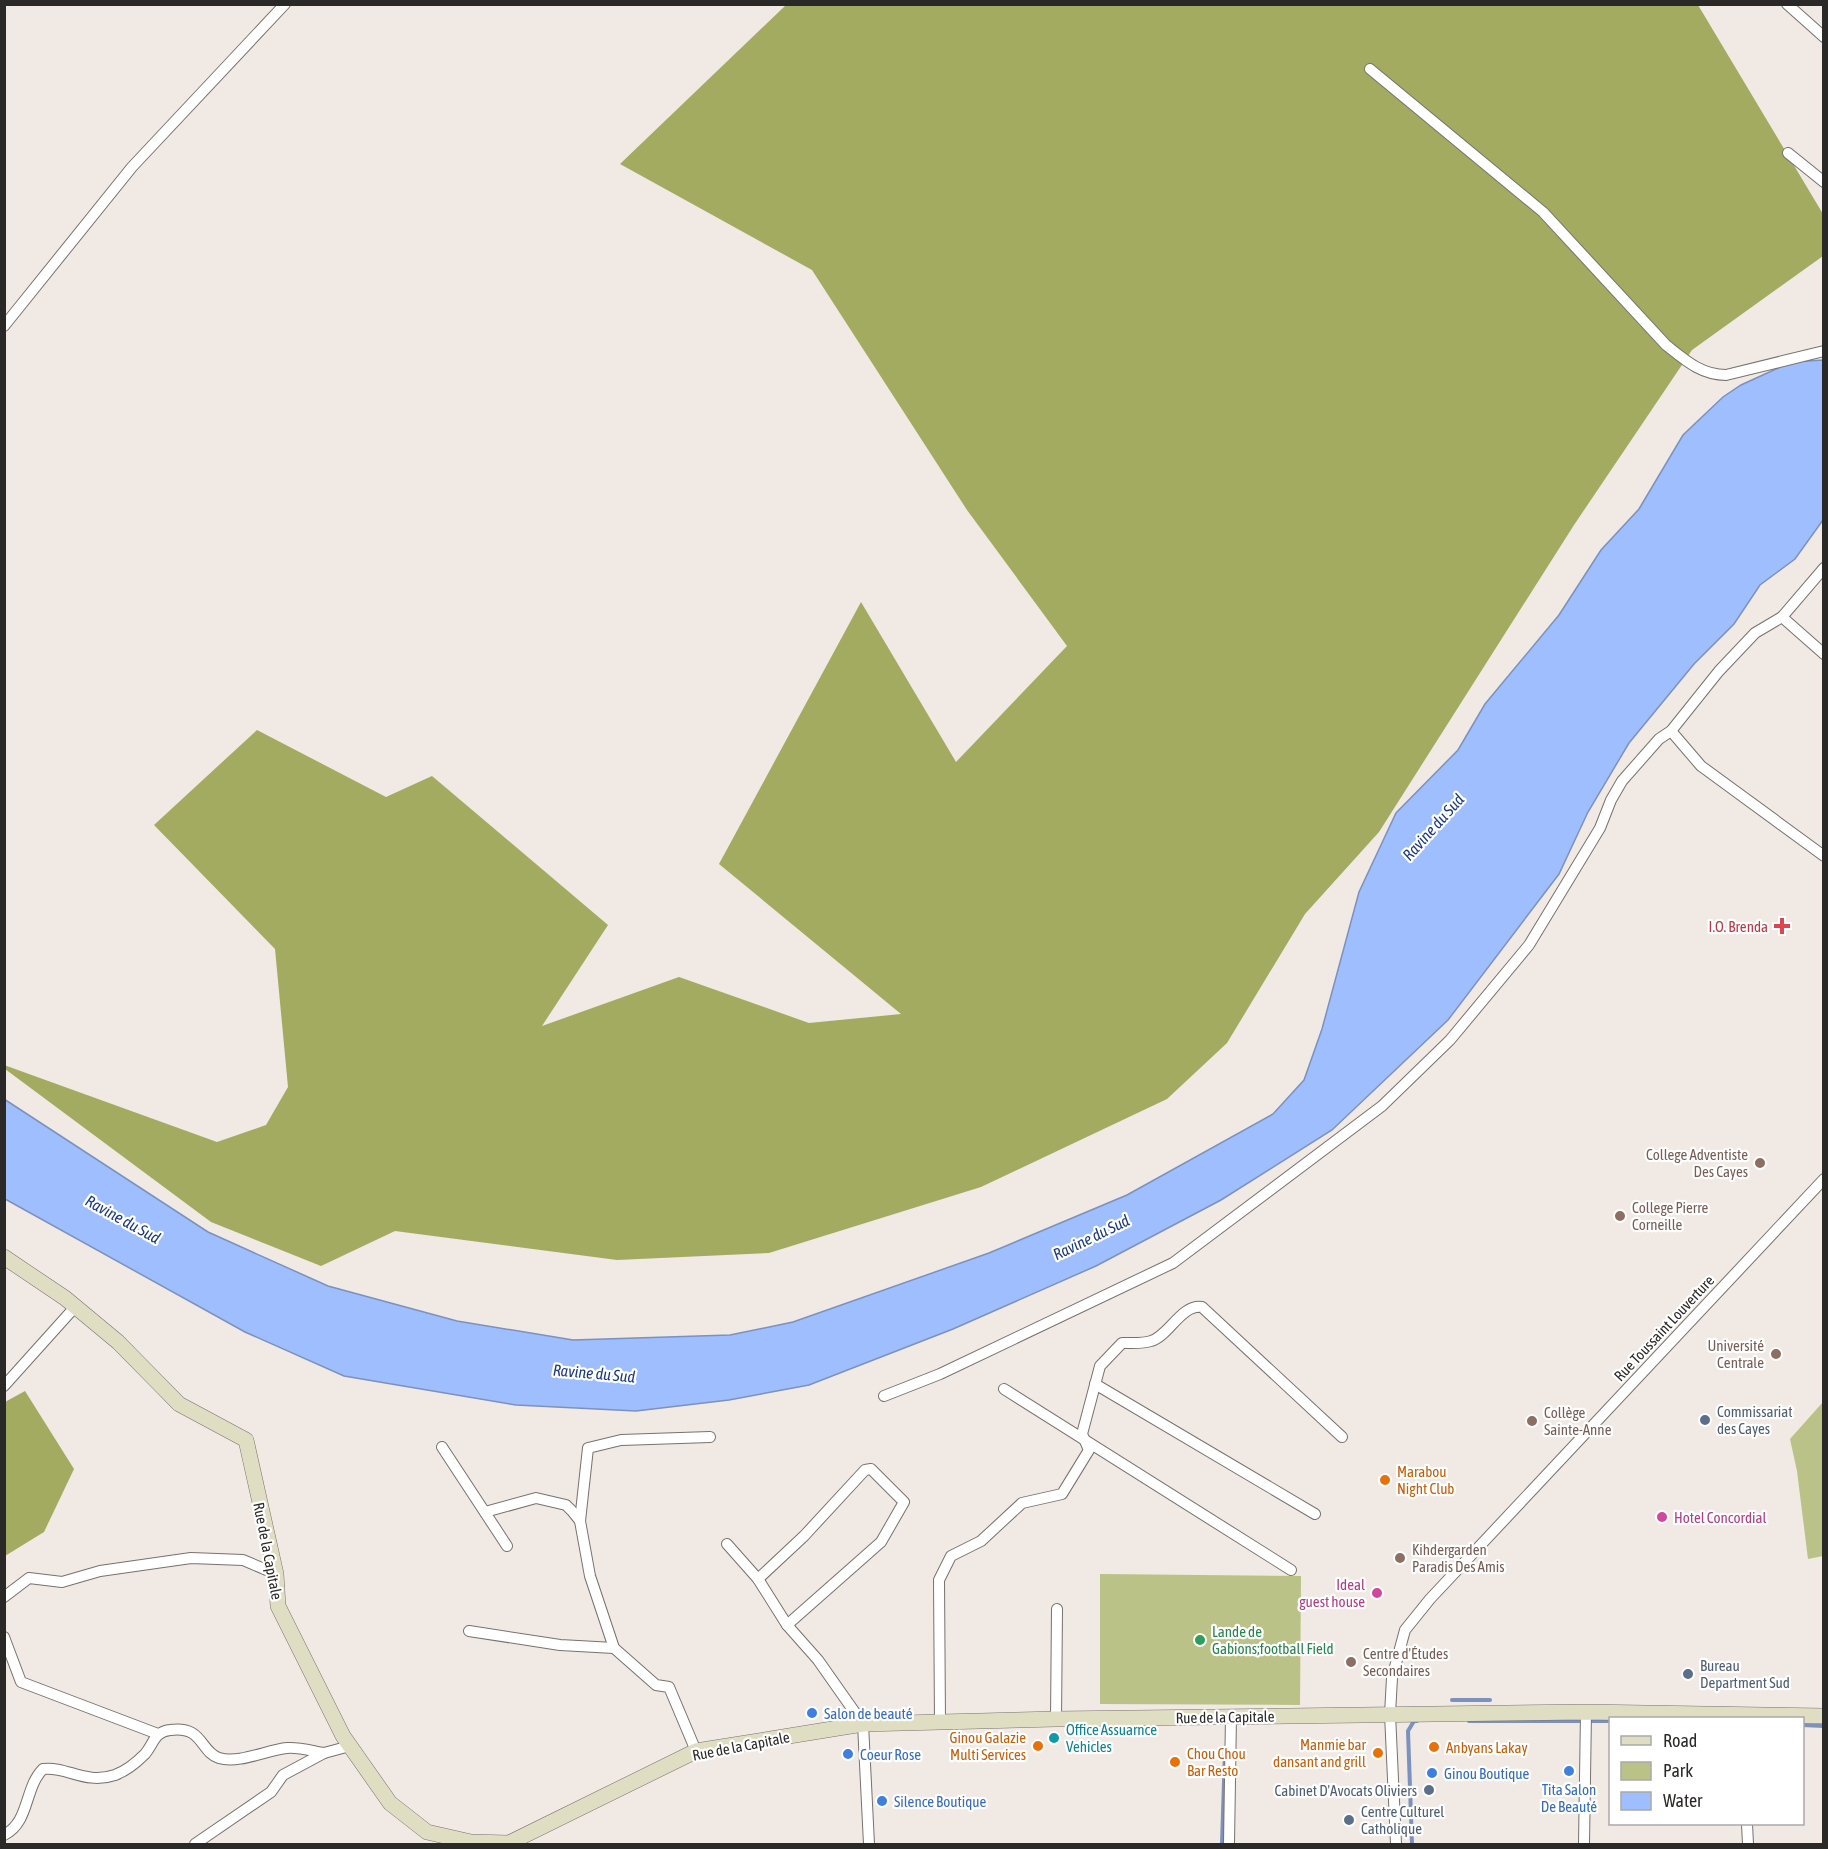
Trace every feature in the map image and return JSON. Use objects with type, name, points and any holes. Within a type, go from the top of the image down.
[{"type":"street","points":[[4,326],[132,167],[285,4]]},
{"type":"street","points":[[1787,4],[1824,37]]},
{"type":"street","points":[[1370,69],[1543,212],[1666,345],[1688,362],[1710,375],[1726,375],[1824,351]]},
{"type":"street","points":[[1788,153],[1824,182]]},
{"type":"street","points":[[884,1396],[940,1374],[1173,1263],[1365,1120],[1431,1060],[1511,968],[1556,902],[1600,828],[1622,781],[1659,739],[1671,731],[1719,671],[1748,641],[1782,617],[1824,568]]},
{"type":"street","points":[[1782,617],[1824,654]]},
{"type":"street","points":[[1671,731],[1701,766],[1824,856]]},
{"type":"street","name":"Rue Toussaint Louverture","points":[[1396,1845],[1389,1714],[1392,1678],[1405,1630],[1430,1599],[1824,1179]]},
{"type":"street","name":"Rue de la Capitale","points":[[4,1257],[75,1307],[118,1341],[179,1404],[246,1440],[276,1574],[278,1606],[350,1746],[390,1803],[427,1838],[509,1844],[696,1751],[863,1724],[1231,1716],[1586,1712],[1824,1716]]},
{"type":"street","points":[[940,1722],[939,1580],[943,1568],[951,1556],[981,1541],[1022,1503],[1062,1494],[1089,1450],[1082,1434],[1100,1366],[1122,1343],[1154,1340],[1188,1311],[1196,1306],[1202,1307],[1342,1437]]},
{"type":"street","points":[[4,1386],[75,1307]]},
{"type":"street","points":[[1095,1384],[1315,1514]]},
{"type":"street","points":[[1004,1389],[1291,1570]]},
{"type":"street","points":[[696,1751],[669,1687],[656,1685],[614,1648],[590,1576],[580,1521],[588,1448],[621,1440],[710,1437]]},
{"type":"street","points":[[442,1446],[507,1546]]},
{"type":"street","points":[[758,1579],[804,1536],[866,1470],[871,1469],[904,1502],[881,1542],[787,1625]]},
{"type":"street","points":[[485,1512],[536,1498],[566,1505],[580,1521]]},
{"type":"street","points":[[727,1544],[758,1579],[787,1625],[818,1660],[863,1724],[869,1845]]},
{"type":"street","points":[[4,1598],[29,1578],[62,1582],[100,1571],[191,1558],[243,1560],[276,1574]]},
{"type":"street","points":[[1056,1719],[1057,1608]]},
{"type":"street","points":[[469,1631],[560,1645],[614,1648]]},
{"type":"street","points":[[4,1637],[21,1682],[62,1695],[158,1734]]},
{"type":"street","points":[[1584,1845],[1586,1712]]},
{"type":"street","points":[[1228,1845],[1231,1716]]},
{"type":"street","points":[[4,1835],[19,1824],[34,1784],[43,1769],[82,1778],[106,1778],[130,1767],[146,1753],[158,1734],[170,1730],[195,1734],[213,1754],[226,1759],[288,1748],[324,1754]]},
{"type":"street","points":[[195,1845],[271,1792],[282,1775],[324,1754],[350,1746]]},
{"type":"street","points":[[1747,1825],[1748,1845]]},
{"type":"green space","points":[[786,5],[1698,5],[1823,214],[1823,256],[1692,350],[1574,525],[1379,832],[1305,914],[1227,1043],[1167,1099],[981,1187],[769,1253],[617,1260],[395,1231],[321,1266],[211,1222],[5,1069],[4,1065],[217,1142],[266,1125],[288,1087],[275,949],[154,825],[257,730],[386,797],[432,776],[608,925],[542,1026],[679,977],[809,1023],[901,1014],[719,864],[861,602],[956,762],[1067,646],[967,510],[812,270],[620,164]]},
{"type":"green space","points":[[25,1391],[74,1469],[44,1532],[5,1556],[5,1402]]},
{"type":"green space","points":[[1823,1402],[1823,1556],[1808,1559],[1797,1471],[1790,1439]]},
{"type":"green space","name":"Lande de Gabions;football Field","points":[[1100,1574],[1301,1576],[1300,1705],[1100,1704]]},
{"type":"water","name":"Ravine du Sud","points":[[1823,360],[1823,520],[1795,559],[1760,585],[1734,624],[1694,664],[1629,743],[1588,812],[1559,874],[1448,1020],[1332,1130],[1221,1200],[1096,1266],[953,1329],[809,1385],[729,1400],[636,1411],[516,1405],[344,1376],[245,1332],[5,1199],[4,1099],[208,1232],[328,1286],[457,1321],[573,1340],[730,1335],[793,1322],[989,1253],[1127,1195],[1273,1114],[1304,1080],[1322,1029],[1359,892],[1396,813],[1458,750],[1485,704],[1559,615],[1601,550],[1639,509],[1683,435],[1723,397],[1741,385],[1791,362]]},
{"type":"waterway","points":[[1452,1700],[1490,1700]]},
{"type":"waterway","points":[[1412,1844],[1408,1731],[1414,1721],[1417,1721]]},
{"type":"waterway","points":[[1469,1721],[1609,1721]]},
{"type":"waterway","points":[[1804,1725],[1824,1726]]},
{"type":"waterway","points":[[1222,1844],[1225,1751]]},
{"type":"place","name":"I.O. Brenda","points":[[1782,926]]},
{"type":"place","name":"College Adventiste Des Cayes","points":[[1760,1163]]},
{"type":"place","name":"College Pierre Corneille","points":[[1620,1216]]},
{"type":"place","name":"Université Centrale","points":[[1776,1354]]},
{"type":"place","name":"Commissariat des Cayes","points":[[1705,1420]]},
{"type":"place","name":"Collège Sainte-Anne","points":[[1532,1421]]},
{"type":"place","name":"Marabou Night Club","points":[[1385,1480]]},
{"type":"place","name":"Hotel Concordial","points":[[1662,1517]]},
{"type":"place","name":"Kihdergarden Paradis Des Amis","points":[[1400,1558]]},
{"type":"place","name":"Ideal guest house","points":[[1377,1593]]},
{"type":"place","name":"Lande de Gabions;football Field","points":[[1200,1640]]},
{"type":"place","name":"Centre d'Études Secondaires","points":[[1351,1662]]},
{"type":"place","name":"Bureau Department Sud","points":[[1688,1674]]},
{"type":"place","name":"Salon de beauté","points":[[812,1713]]},
{"type":"place","name":"Office Assuarnce Vehicles","points":[[1054,1738]]},
{"type":"place","name":"Ginou Galazie Multi Services","points":[[1038,1746]]},
{"type":"place","name":"Anbyans Lakay","points":[[1434,1747]]},
{"type":"place","name":"Manmie bar dansant and grill","points":[[1378,1753]]},
{"type":"place","name":"Coeur Rose","points":[[848,1754]]},
{"type":"place","name":"Chou Chou Bar Resto","points":[[1175,1762]]},
{"type":"place","name":"Tita Salon De Beauté","points":[[1569,1771]]},
{"type":"place","name":"Ginou Boutique","points":[[1432,1773]]},
{"type":"place","name":"Cabinet D'Avocats Oliviers","points":[[1429,1790]]},
{"type":"place","name":"Silence Boutique","points":[[882,1801]]},
{"type":"place","name":"Centre Culturel Catholique","points":[[1349,1820]]}]
